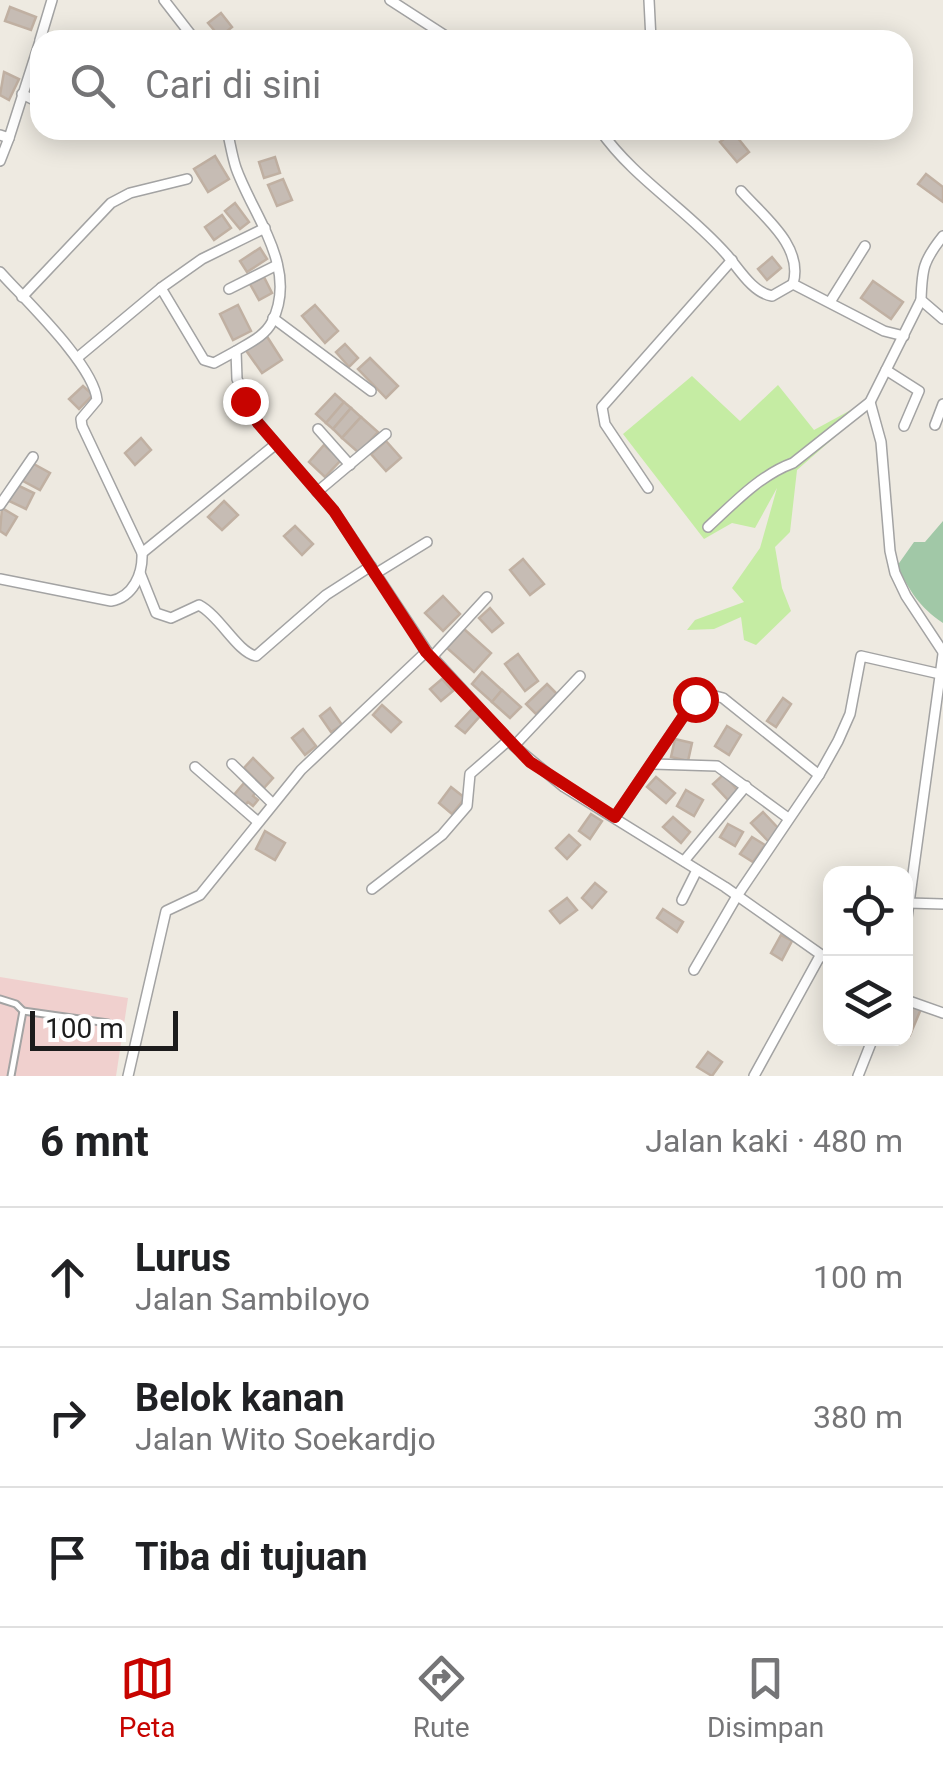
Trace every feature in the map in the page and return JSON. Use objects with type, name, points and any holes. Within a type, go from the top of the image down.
[{"type":"street","points":[[43,30],[52,0]]},
{"type":"street","points":[[164,0],[187,30]]},
{"type":"street","points":[[390,0],[436,30]]},
{"type":"street","points":[[649,0],[651,30]]},
{"type":"street","points":[[0,161],[4,136],[30,70]]},
{"type":"street","points":[[22,94],[30,98]]},
{"type":"street","points":[[161,288],[204,360],[214,363],[263,334],[273,318],[279,287],[277,265],[265,228],[236,168],[229,140]]},
{"type":"street","points":[[607,140],[615,152],[704,228],[764,295],[772,296],[793,284]]},
{"type":"street","points":[[22,297],[111,204],[130,194],[187,179]]},
{"type":"street","points":[[740,192],[787,243],[796,266],[793,284]]},
{"type":"street","points":[[77,358],[202,259],[265,228]]},
{"type":"street","points":[[708,527],[742,495],[778,468],[793,463],[870,402],[921,300],[927,256],[943,236]]},
{"type":"street","points":[[830,302],[865,246]]},
{"type":"street","points":[[648,488],[605,424],[602,407],[732,260]]},
{"type":"street","points":[[229,289],[277,265]]},
{"type":"street","points":[[0,272],[77,358],[98,396],[81,419],[82,426],[142,553],[140,573],[128,594],[111,601],[0,580]]},
{"type":"street","points":[[793,284],[884,330],[904,336]]},
{"type":"street","points":[[921,300],[943,319]]},
{"type":"street","points":[[273,318],[371,392]]},
{"type":"street","points":[[236,351],[237,380],[245,401],[318,492],[429,654],[511,743],[564,787],[684,861],[823,958]]},
{"type":"street","points":[[886,370],[920,391],[904,426]]},
{"type":"street","points":[[870,402],[881,442],[895,573],[943,653],[913,867]]},
{"type":"street","points":[[935,425],[943,404]]},
{"type":"street","points":[[318,428],[350,464]]},
{"type":"street","points":[[318,492],[386,434]]},
{"type":"street","points":[[142,553],[276,444]]},
{"type":"street","points":[[0,505],[33,457]]},
{"type":"street","points":[[140,573],[156,613],[172,618],[199,605],[216,618],[247,654],[256,656],[326,595],[427,542]]},
{"type":"street","points":[[128,1076],[166,911],[200,895],[301,770],[487,597]]},
{"type":"street","points":[[694,970],[737,896],[819,775],[850,714],[862,656],[940,674]]},
{"type":"street","points":[[372,889],[442,834],[470,800],[470,774],[511,743],[580,676]]},
{"type":"street","points":[[615,817],[695,699],[704,693],[713,693],[819,775]]},
{"type":"street","points":[[232,764],[272,804]]},
{"type":"street","points":[[653,764],[717,766],[788,818]]},
{"type":"street","points":[[195,767],[258,821]]},
{"type":"street","points":[[684,861],[746,786]]},
{"type":"street","points":[[682,900],[697,870]]},
{"type":"street","points":[[913,903],[943,904]]},
{"type":"street","points":[[754,1076],[820,956]]},
{"type":"street","points":[[913,1002],[943,1013]]},
{"type":"street","points":[[858,1076],[870,1046]]},
{"type":"lane","points":[[0,999],[16,1004],[22,1011],[108,1023]]},
{"type":"lane","points":[[11,1076],[22,1011]]},
{"type":"shaded area","points":[[0,977],[128,998],[116,1076],[0,1076]]},
{"type":"green space","points":[[692,376],[740,421],[778,385],[814,430],[860,405],[859,416],[797,470],[790,532],[775,547],[782,588],[791,611],[756,645],[744,640],[741,617],[714,629],[687,630],[695,620],[744,602],[732,588],[760,548],[777,488],[755,528],[732,523],[704,539],[623,434]]},
{"type":"green space","points":[[943,521],[943,623],[916,598],[897,566],[914,542],[925,542]]},
{"type":"building","points":[[10,7],[36,17],[31,30],[5,21]]},
{"type":"building","points":[[221,13],[232,27],[214,30],[208,23]]},
{"type":"building","points":[[4,72],[19,79],[9,100],[0,95]]},
{"type":"building","points":[[739,140],[749,152],[737,162],[720,142]]},
{"type":"building","points":[[215,156],[229,179],[208,192],[194,169]]},
{"type":"building","points":[[275,157],[280,173],[264,178],[259,162]]},
{"type":"building","points":[[926,174],[943,187],[943,202],[918,184]]},
{"type":"building","points":[[283,179],[292,200],[277,206],[268,185]]},
{"type":"building","points":[[235,203],[249,222],[240,229],[225,211]]},
{"type":"building","points":[[222,215],[231,228],[214,240],[205,227]]},
{"type":"building","points":[[260,248],[267,259],[247,272],[240,261]]},
{"type":"building","points":[[772,257],[781,268],[767,280],[758,269]]},
{"type":"building","points":[[264,277],[272,293],[259,300],[250,284]]},
{"type":"building","points":[[873,281],[903,302],[891,319],[861,298]]},
{"type":"building","points":[[238,305],[251,331],[233,340],[220,314]]},
{"type":"building","points":[[315,305],[338,331],[325,343],[302,316]]},
{"type":"building","points":[[266,335],[282,360],[262,373],[245,349]]},
{"type":"building","points":[[345,344],[358,358],[349,367],[336,352]]},
{"type":"building","points":[[370,358],[398,386],[386,398],[358,369]]},
{"type":"building","points":[[83,386],[93,395],[79,409],[69,399]]},
{"type":"building","points":[[335,394],[344,402],[326,423],[316,414]]},
{"type":"building","points":[[344,402],[351,408],[333,429],[326,423]]},
{"type":"building","points":[[351,408],[361,417],[342,438],[333,429]]},
{"type":"building","points":[[361,417],[378,432],[359,453],[342,438]]},
{"type":"building","points":[[141,438],[151,450],[135,465],[125,453]]},
{"type":"building","points":[[386,441],[401,458],[386,471],[371,454]]},
{"type":"building","points":[[324,445],[341,460],[325,477],[309,462]]},
{"type":"building","points":[[32,463],[50,473],[40,490],[23,481]]},
{"type":"building","points":[[17,485],[34,493],[26,509],[9,501]]},
{"type":"building","points":[[224,501],[238,515],[222,530],[208,517]]},
{"type":"building","points":[[2,508],[17,517],[6,535],[0,531]]},
{"type":"building","points":[[295,526],[313,544],[302,555],[284,536]]},
{"type":"building","points":[[523,559],[544,584],[530,595],[510,570]]},
{"type":"building","points":[[443,596],[460,614],[443,631],[425,613]]},
{"type":"building","points":[[490,608],[503,623],[492,632],[479,618]]},
{"type":"building","points":[[464,629],[491,653],[474,672],[447,648]]},
{"type":"building","points":[[518,654],[538,681],[525,691],[505,664]]},
{"type":"building","points":[[482,672],[502,690],[492,702],[472,684]]},
{"type":"building","points":[[442,679],[453,691],[441,701],[430,689]]},
{"type":"building","points":[[547,684],[557,694],[536,714],[526,704]]},
{"type":"building","points":[[502,690],[521,707],[510,718],[492,702]]},
{"type":"building","points":[[783,698],[791,704],[776,727],[767,721]]},
{"type":"building","points":[[382,705],[401,722],[391,732],[373,715]]},
{"type":"building","points":[[330,708],[342,725],[331,732],[320,716]]},
{"type":"building","points":[[472,709],[480,716],[465,733],[456,726]]},
{"type":"building","points":[[727,726],[741,735],[729,755],[715,746]]},
{"type":"building","points":[[303,729],[316,746],[305,755],[292,738]]},
{"type":"building","points":[[675,739],[692,743],[688,761],[671,757]]},
{"type":"building","points":[[253,758],[273,778],[264,788],[244,768]]},
{"type":"building","points":[[724,774],[738,791],[728,800],[713,784]]},
{"type":"building","points":[[656,777],[675,793],[666,803],[647,787]]},
{"type":"building","points":[[244,783],[258,800],[253,806],[248,802],[244,806],[233,796]]},
{"type":"building","points":[[451,787],[465,798],[452,814],[439,803]]},
{"type":"building","points":[[686,790],[703,800],[694,816],[677,806]]},
{"type":"building","points":[[763,812],[779,829],[768,841],[751,823]]},
{"type":"building","points":[[591,814],[602,821],[590,839],[579,831]]},
{"type":"building","points":[[673,817],[690,832],[681,843],[663,827]]},
{"type":"building","points":[[728,824],[743,832],[735,846],[720,837]]},
{"type":"building","points":[[265,831],[285,843],[275,860],[256,849]]},
{"type":"building","points":[[569,835],[580,845],[567,859],[556,848]]},
{"type":"building","points":[[752,837],[765,845],[753,862],[740,854]]},
{"type":"building","points":[[595,883],[606,892],[592,908],[582,898]]},
{"type":"building","points":[[567,898],[577,910],[560,923],[550,911]]},
{"type":"building","points":[[663,909],[683,922],[677,932],[657,918]]},
{"type":"building","points":[[781,935],[792,941],[782,960],[771,953]]},
{"type":"building","points":[[913,1006],[921,1009],[913,1028]]},
{"type":"building","points":[[708,1052],[722,1062],[712,1076],[697,1067]]},
{"type":"route","points":[[245,401],[258,423],[334,511],[426,652],[530,762],[564,787],[615,817],[695,699]]}]
